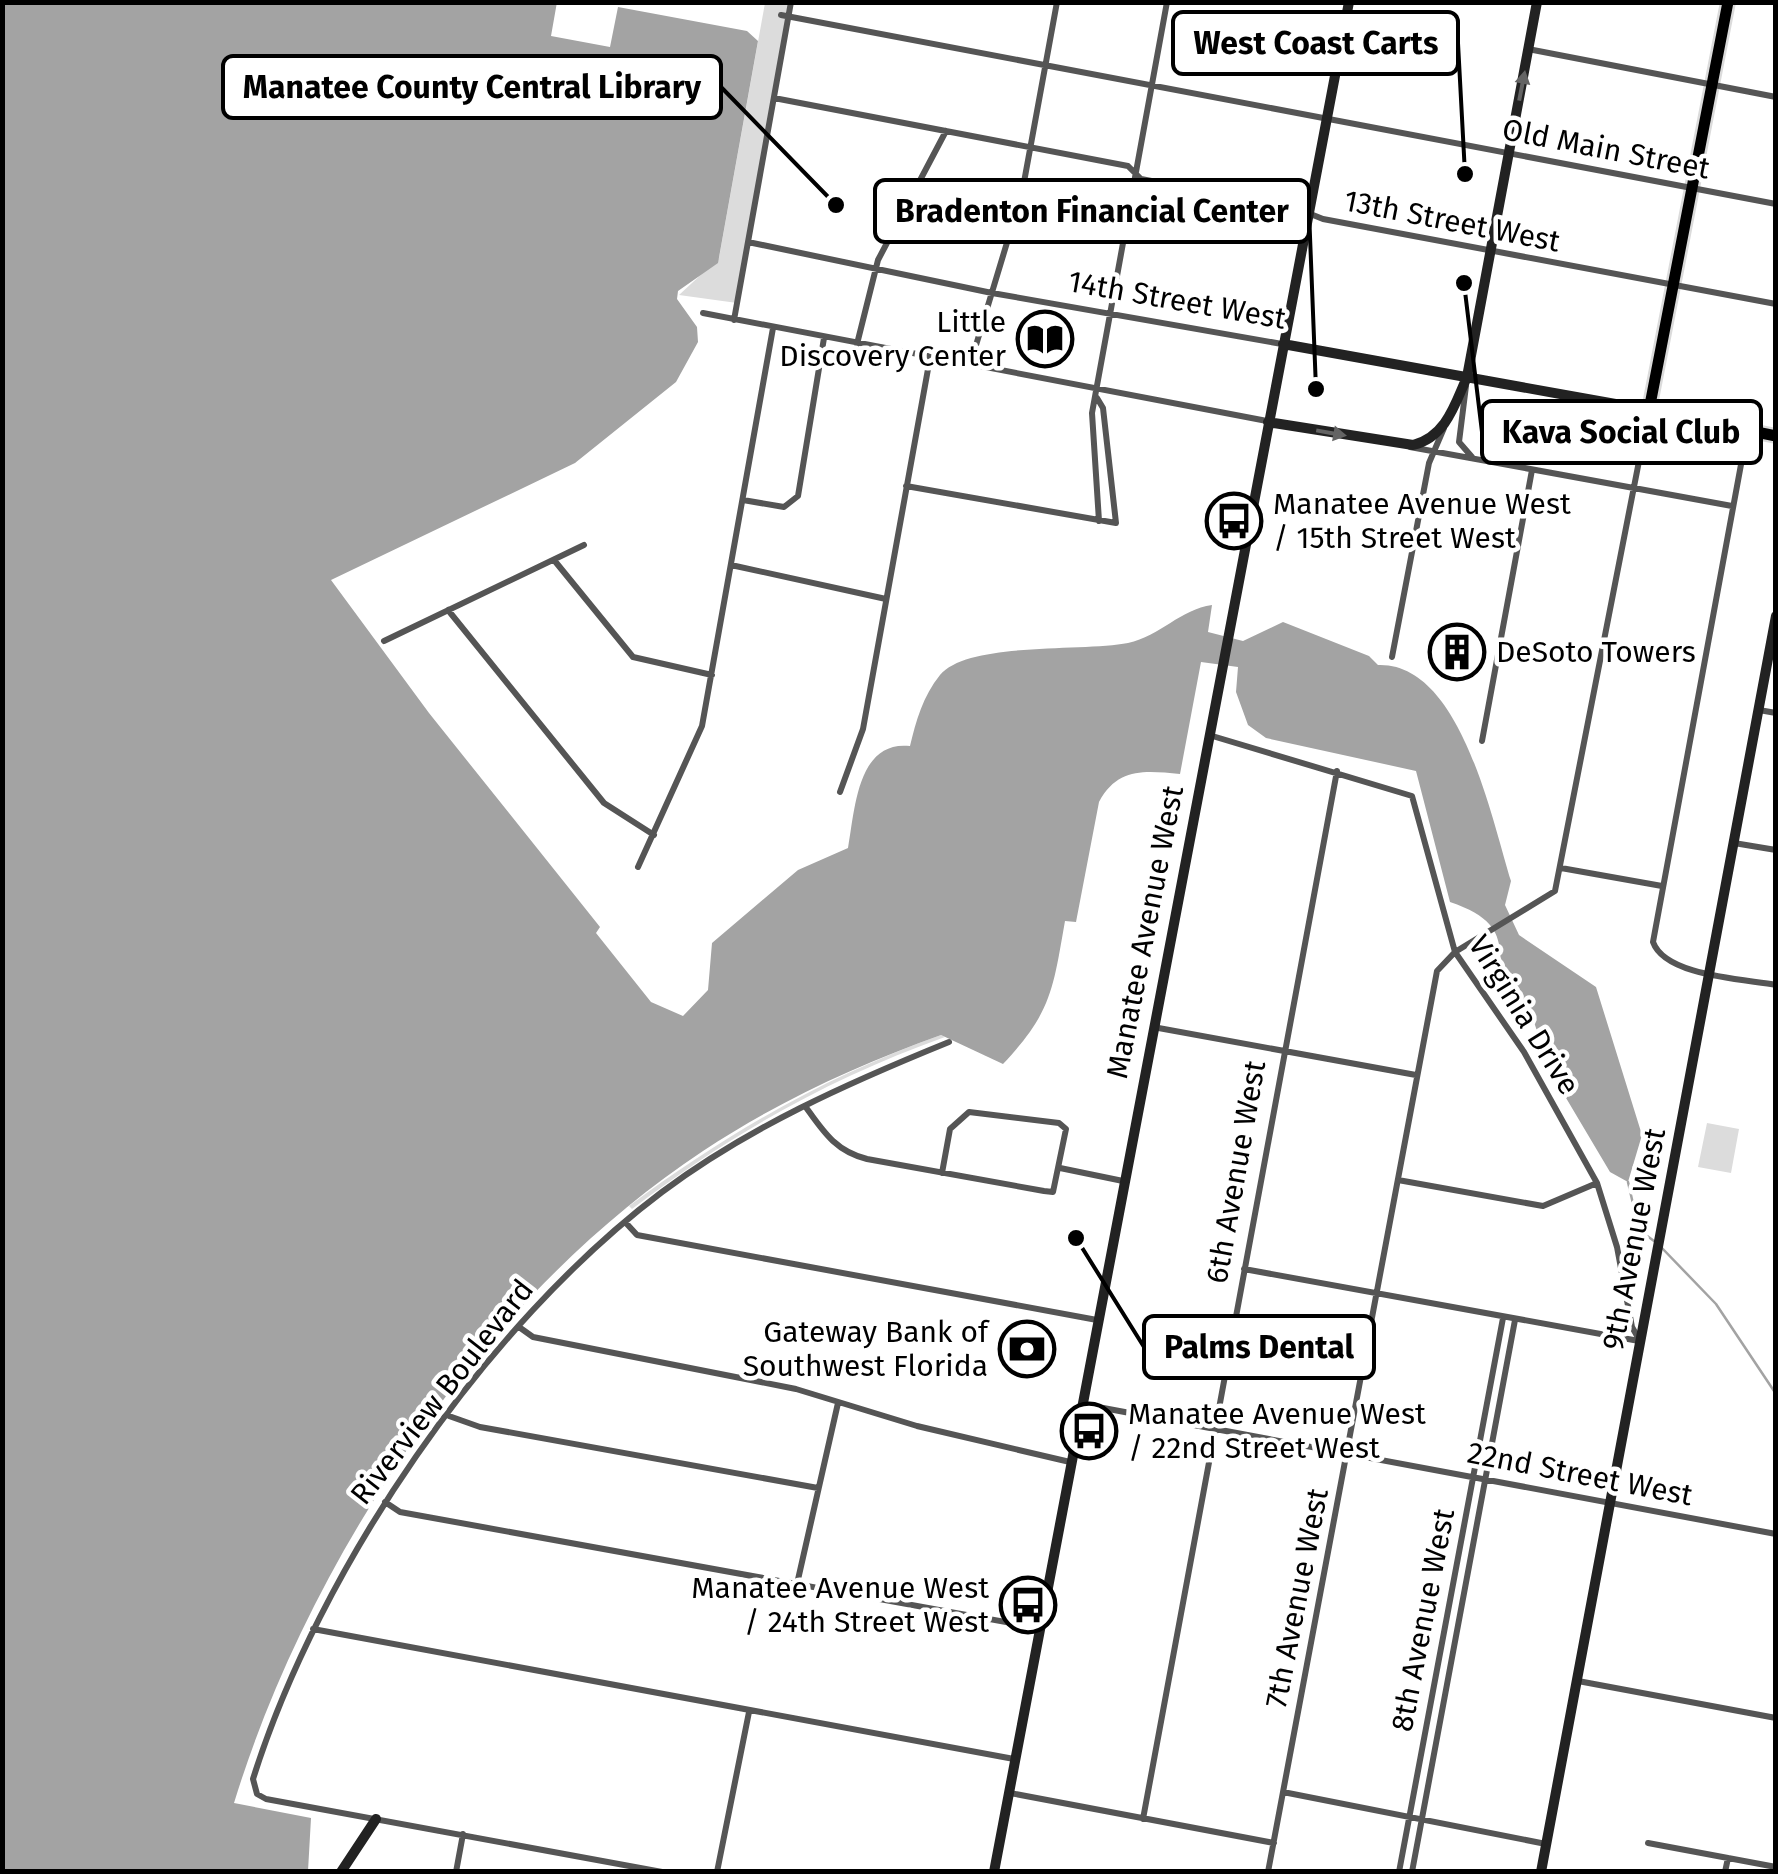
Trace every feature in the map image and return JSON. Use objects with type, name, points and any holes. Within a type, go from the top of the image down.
[{"type":"main road","name":"Manatee Avenue West","points":[[994,1872],[1349,2]]},
{"type":"main road","points":[[1268,422],[1394,444],[1424,442],[1446,422],[1466,377],[1537,2]]},
{"type":"main road","points":[[1648,410],[1728,2]]},
{"type":"main road","name":"14th Street West","points":[[1283,344],[1776,436]]},
{"type":"main road","name":"9th Avenue West","points":[[1541,1872],[1776,616]]},
{"type":"main road","points":[[341,1872],[376,1819]]},
{"type":"street","points":[[734,320],[774,98],[784,16],[790,2]]},
{"type":"street","points":[[970,366],[1032,147],[1057,2]]},
{"type":"street","points":[[1108,522],[1091,432],[1167,2]]},
{"type":"street","name":"Old Main Street","points":[[784,16],[1776,204]]},
{"type":"street","points":[[1528,50],[1776,97]]},
{"type":"street","name":"13th Street West","points":[[774,98],[1128,166],[1137,175],[1491,251],[1776,304]]},
{"type":"street","points":[[857,344],[874,270],[946,131]]},
{"type":"street","name":"14th Street West","points":[[748,242],[992,293],[1283,344]]},
{"type":"street","points":[[703,314],[1098,394],[1268,422]]},
{"type":"street","points":[[638,867],[698,740],[773,328]]},
{"type":"street","points":[[743,500],[784,508],[794,502],[824,338]]},
{"type":"street","points":[[840,792],[863,729],[930,358]]},
{"type":"street","points":[[1466,377],[1459,442],[1463,451],[1478,460]]},
{"type":"street","points":[[1098,394],[1103,408],[1108,522]]},
{"type":"street","points":[[1454,952],[1552,895],[1561,868],[1648,410]]},
{"type":"street","points":[[1392,657],[1435,451],[1446,422]]},
{"type":"street","points":[[1747,430],[1654,947],[1673,966],[1776,985]]},
{"type":"street","points":[[1394,444],[1733,506]]},
{"type":"street","points":[[1482,741],[1532,470]]},
{"type":"street","points":[[906,486],[1108,522]]},
{"type":"street","points":[[384,640],[584,544]]},
{"type":"street","points":[[554,560],[633,658],[712,674]]},
{"type":"street","points":[[731,565],[886,600]]},
{"type":"street","points":[[448,610],[604,803],[654,835]]},
{"type":"street","points":[[1759,710],[1776,713]]},
{"type":"street","name":"Virginia Drive","points":[[1208,734],[1412,796],[1454,952],[1524,1052],[1597,1183],[1614,1232],[1632,1327],[1640,1341]]},
{"type":"street","name":"6th Avenue West","points":[[1142,1819],[1337,771]]},
{"type":"street","points":[[1734,843],[1776,850]]},
{"type":"street","points":[[1561,868],[1662,886]]},
{"type":"street","name":"7th Avenue West","points":[[1268,1872],[1437,971],[1454,952]]},
{"type":"street","points":[[1152,1027],[1417,1075]]},
{"type":"street","name":"Riverview Boulevard","points":[[376,1819],[266,1799],[254,1790],[253,1780],[313,1630],[385,1502],[520,1327],[626,1223],[720,1154],[805,1106],[949,1042]]},
{"type":"street","points":[[805,1106],[829,1140],[847,1153],[942,1173],[1053,1192],[1066,1134],[1063,1125],[976,1110],[963,1115],[950,1129],[942,1173]]},
{"type":"street","points":[[1060,1168],[1123,1181]]},
{"type":"street","points":[[1398,1180],[1543,1206],[1597,1183]]},
{"type":"street","points":[[626,1223],[638,1235],[1097,1320]]},
{"type":"street","points":[[1244,1269],[1640,1341]]},
{"type":"street","name":"8th Avenue West","points":[[1399,1872],[1503,1318]]},
{"type":"street","name":"8th Avenue West","points":[[1412,1872],[1515,1320]]},
{"type":"street","points":[[520,1327],[543,1340],[753,1380],[1070,1462]]},
{"type":"street","points":[[797,1584],[838,1402]]},
{"type":"street","name":"22nd Street West","points":[[1081,1404],[1776,1534]]},
{"type":"street","points":[[449,1416],[480,1427],[818,1488]]},
{"type":"street","points":[[385,1502],[400,1512],[1039,1628]]},
{"type":"street","points":[[313,1630],[1014,1760]]},
{"type":"street","points":[[1576,1681],[1776,1718]]},
{"type":"street","points":[[717,1872],[749,1712]]},
{"type":"street","points":[[1008,1792],[1274,1843]]},
{"type":"street","points":[[1283,1792],[1546,1844]]},
{"type":"street","points":[[376,1819],[662,1872]]},
{"type":"street","points":[[456,1872],[463,1834]]},
{"type":"street","points":[[1648,1843],[1776,1867]]},
{"type":"street","points":[[1725,1872],[1728,1858]]},
{"type":"shaded area","points":[[557,2],[551,36],[610,47],[618,7],[747,31],[758,41],[718,263],[678,291],[677,299],[697,327],[698,342],[676,382],[575,463],[331,580],[429,713],[600,927],[596,933],[651,1002],[683,1016],[708,990],[712,943],[798,870],[848,848],[857,797],[869,766],[892,747],[910,746],[929,691],[954,664],[1000,652],[1128,643],[1212,605],[1208,632],[1243,641],[1283,622],[1369,656],[1378,665],[1407,671],[1431,689],[1452,716],[1482,785],[1511,881],[1505,905],[1519,935],[1596,987],[1642,1135],[1628,1182],[1610,1172],[1531,1039],[1537,1031],[1534,1022],[1517,1018],[1507,999],[1497,937],[1489,924],[1450,902],[1416,771],[1266,738],[1248,725],[1236,692],[1238,667],[1201,662],[1180,774],[1144,772],[1124,777],[1099,802],[1076,922],[1065,921],[1048,999],[1032,1029],[1003,1064],[941,1035],[818,1086],[703,1151],[623,1210],[548,1279],[479,1355],[415,1438],[358,1526],[309,1617],[267,1710],[234,1803],[311,1818],[308,1871],[3,1872],[3,3]]},
{"type":"shaded area","points":[[765,3],[791,3],[737,303],[679,295],[719,258]]},
{"type":"shaded area","points":[[941,1035],[945,1037],[861,1071],[782,1111],[706,1157],[632,1209],[629,1206],[703,1154],[779,1108],[858,1069]]},
{"type":"shaded area","points":[[1707,1123],[1739,1129],[1731,1173],[1698,1167]]},
{"type":"waterway","points":[[1628,1182],[1639,1230],[1654,1241]]},
{"type":"waterway","points":[[1660,1246],[1716,1304],[1776,1394]]},
{"type":"place","name":"West Coast Carts","points":[[1465,174]]},
{"type":"place","name":"Manatee County Central Library","points":[[836,205]]},
{"type":"place","name":"Kava Social Club","points":[[1464,283]]},
{"type":"place","name":"Little Discovery Center","points":[[1045,339]]},
{"type":"place","name":"Bradenton Financial Center","points":[[1316,389]]},
{"type":"place","name":"Manatee Avenue West / 15th Street West","points":[[1234,521]]},
{"type":"place","name":"DeSoto Towers","points":[[1457,652]]},
{"type":"place","name":"Palms Dental","points":[[1076,1238]]},
{"type":"place","name":"Gateway Bank of Southwest Florida","points":[[1027,1349]]},
{"type":"place","name":"Manatee Avenue West / 22nd Street West","points":[[1089,1431]]},
{"type":"place","name":"Manatee Avenue West / 24th Street West","points":[[1028,1605]]}]
